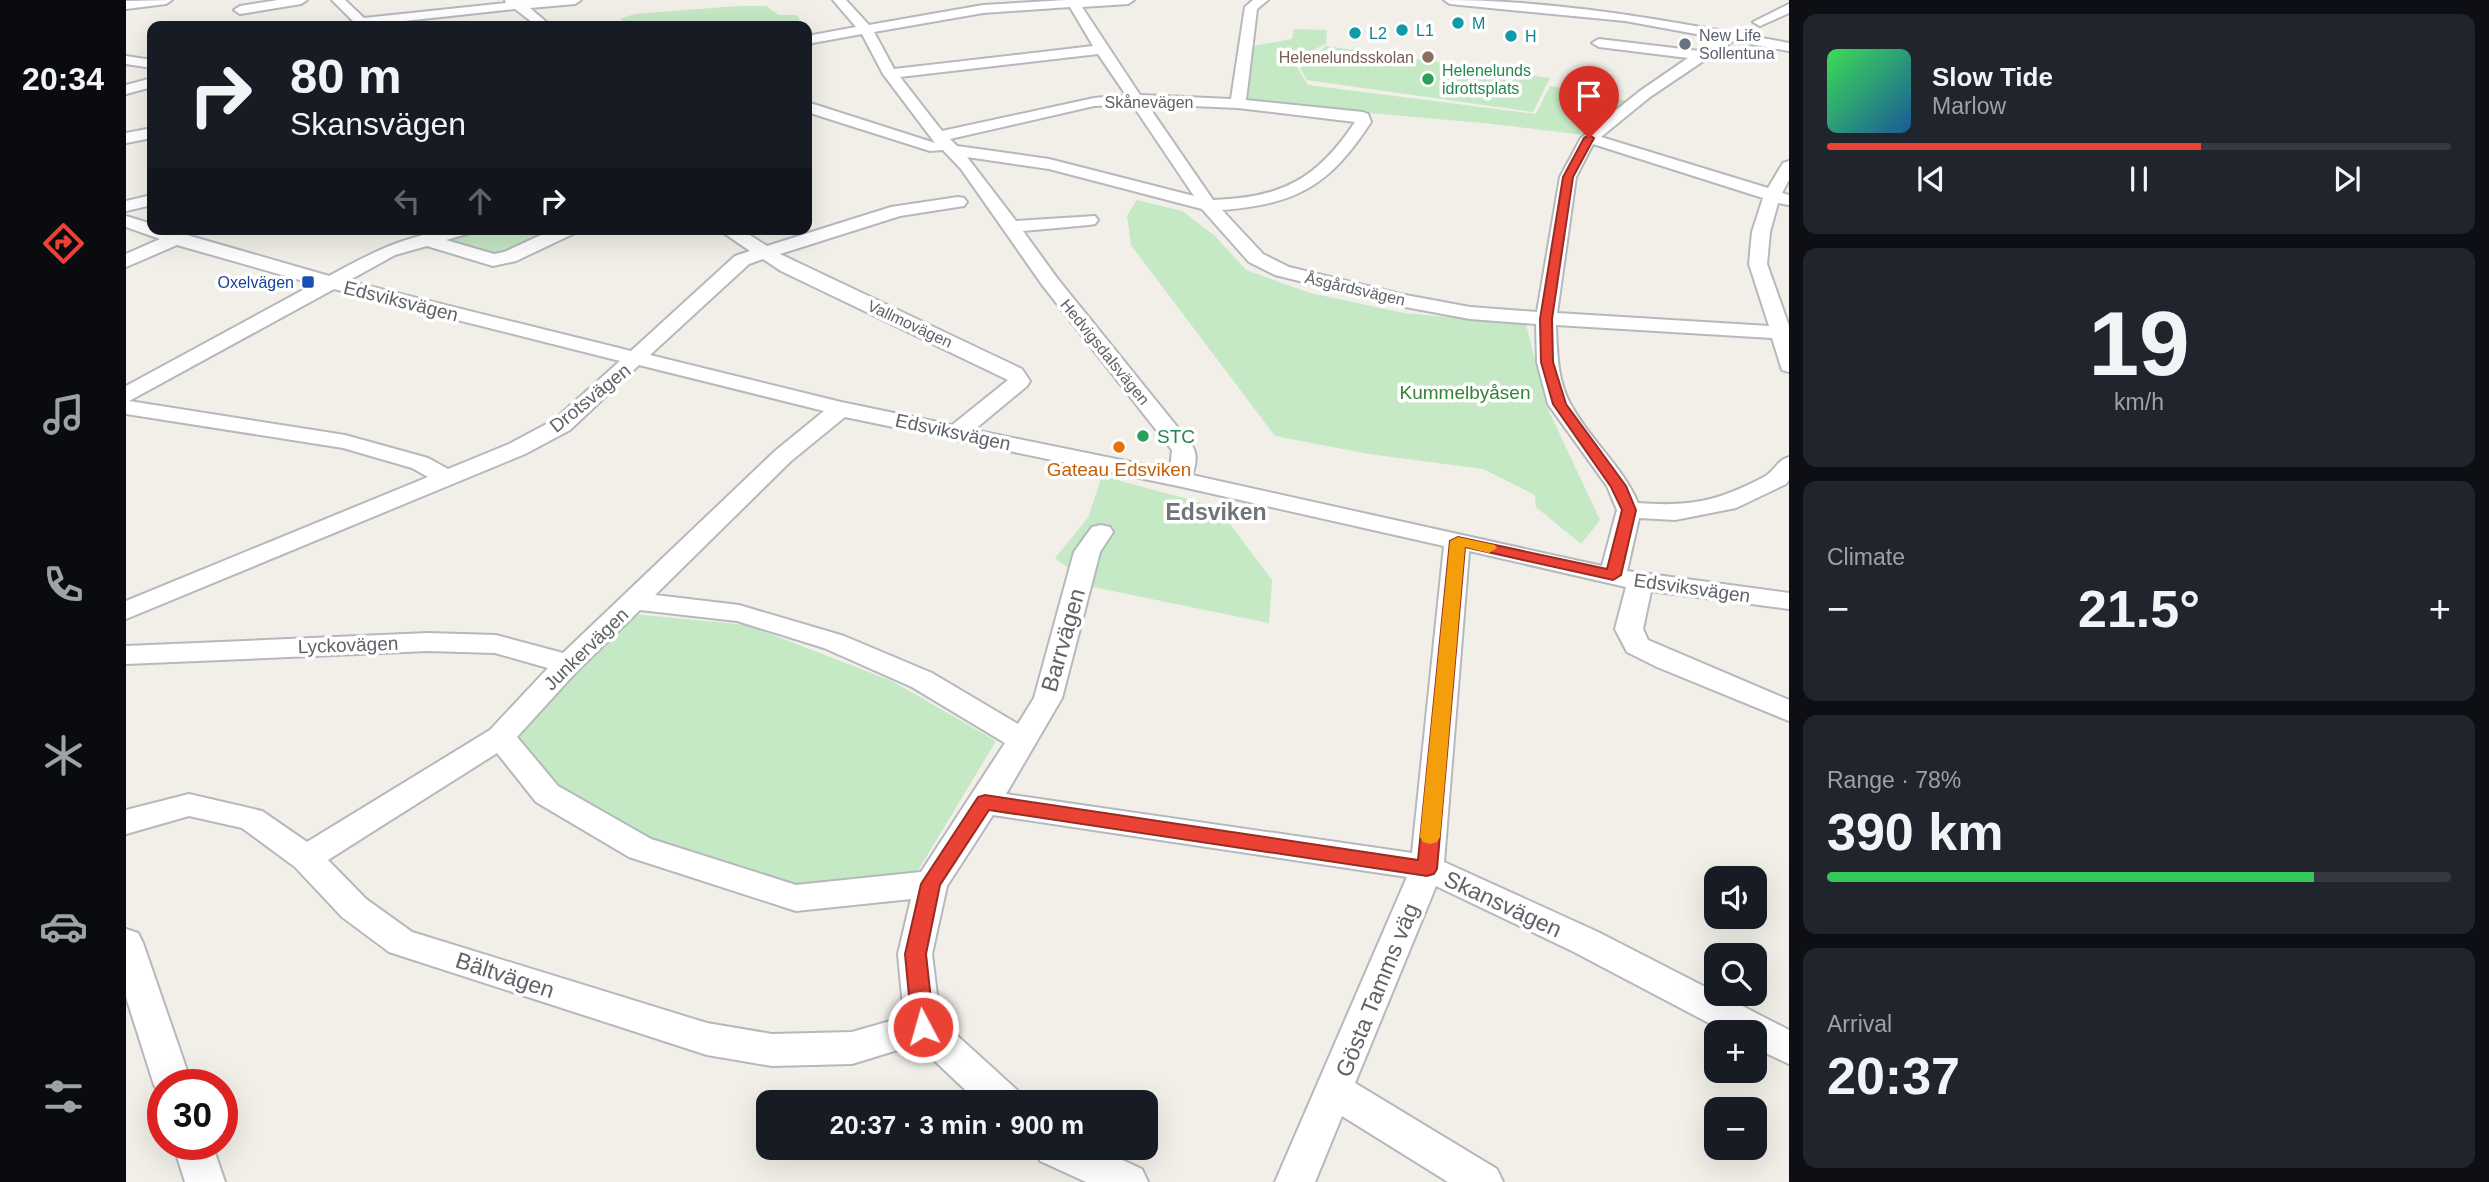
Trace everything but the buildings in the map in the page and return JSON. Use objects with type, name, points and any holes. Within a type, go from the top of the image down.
[{"type":"street","points":[[126,5],[166,0]]},
{"type":"street","points":[[240,5],[302,0]]},
{"type":"street","points":[[338,0],[360,21]]},
{"type":"street","points":[[383,21],[512,2],[575,0]]},
{"type":"street","name":"Hedvigsdalsvägen","points":[[839,0],[866,30],[890,74],[939,141],[967,166],[1058,292],[1183,449],[1184,466],[1178,479]]},
{"type":"street","points":[[944,0],[958,13]]},
{"type":"street","points":[[1002,8],[1022,0]]},
{"type":"street","points":[[812,39],[958,13],[1128,0]]},
{"type":"street","points":[[1238,104],[1251,7],[1262,0]]},
{"type":"street","points":[[1450,0],[1575,11],[1732,35],[1789,47]]},
{"type":"street","points":[[1579,3],[1605,0]]},
{"type":"street","points":[[512,2],[538,21]]},
{"type":"street","name":"Åsgårdsvägen","points":[[1075,2],[1102,49],[1208,205],[1256,258],[1282,271],[1388,297],[1470,313],[1785,332]]},
{"type":"street","points":[[1760,22],[1789,8]]},
{"type":"street","points":[[1613,575],[1629,510],[1619,486],[1559,404],[1547,362],[1546,319],[1568,177],[1589,138],[1645,94],[1732,35]]},
{"type":"street","points":[[1599,43],[1702,56]]},
{"type":"street","points":[[890,74],[1102,49]]},
{"type":"street","points":[[126,60],[147,63]]},
{"type":"street","points":[[126,90],[147,84]]},
{"type":"street","name":"Skånevägen","points":[[887,132],[939,141],[1094,102],[1137,99],[1238,104],[1363,117]]},
{"type":"street","points":[[812,109],[887,132],[1061,168],[1208,205],[1265,198],[1311,180],[1330,166],[1363,122],[1363,117]]},
{"type":"street","points":[[126,138],[147,134]]},
{"type":"street","points":[[1589,138],[1780,198]]},
{"type":"street","points":[[1789,166],[1780,198],[1761,232],[1758,264],[1785,332],[1789,366]]},
{"type":"street","points":[[126,206],[147,201]]},
{"type":"street","name":"Drotsvägen","points":[[126,611],[517,449],[562,425],[743,260],[761,252],[897,211],[958,202]]},
{"type":"street","points":[[1013,228],[1089,220]]},
{"type":"street","name":"Edsviksvägen","points":[[126,221],[147,229]]},
{"type":"street","name":"Edsviksvägen","points":[[165,235],[332,283],[841,409],[1178,479],[1640,582],[1789,601]]},
{"type":"street","points":[[126,395],[389,251],[444,235]]},
{"type":"street","points":[[427,240],[494,260],[509,257],[556,235]]},
{"type":"street","name":"Vallmovägen","points":[[736,235],[761,252],[1015,373],[1019,381],[956,433]]},
{"type":"street","points":[[126,261],[176,239]]},
{"type":"street","points":[[126,407],[345,442],[420,463],[447,478]]},
{"type":"street","name":"Junkervägen","points":[[306,858],[500,737],[568,664],[783,456],[841,409]]},
{"type":"street","points":[[1629,510],[1675,513],[1736,501],[1778,479],[1789,464]]},
{"type":"street","name":"Barrvägen","points":[[923,1027],[915,954],[931,884],[1048,698],[1087,552],[1101,531]]},
{"type":"street","name":"Gösta Tamms väg","points":[[1295,1182],[1427,869],[1458,541]]},
{"type":"street","points":[[1640,582],[1629,629],[1637,646],[1789,711]]},
{"type":"street","points":[[635,601],[739,613],[834,642],[922,680],[1021,739]]},
{"type":"street","name":"Lyckovägen","points":[[126,655],[428,642],[496,644],[568,664]]},
{"type":"street","points":[[500,737],[547,794],[640,848],[796,898],[931,884]]},
{"type":"street","name":"Skansvägen","points":[[985,802],[1427,869],[1586,942],[1789,1048]]},
{"type":"street","name":"Bältvägen","points":[[126,822],[189,805],[251,819],[306,858],[354,908],[401,942],[707,1039],[772,1050],[852,1048],[923,1027]]},
{"type":"street","points":[[126,943],[168,1069]]},
{"type":"street","points":[[923,1027],[991,1090]]},
{"type":"street","points":[[1335,1091],[1483,1182]]},
{"type":"street","points":[[197,1160],[205,1182]]},
{"type":"street","points":[[1080,1160],[1128,1182]]},
{"type":"green space","points":[[766,6],[779,15],[797,15],[801,21],[620,19],[635,14]]},
{"type":"green space","points":[[1294,29],[1327,30],[1326,44],[1304,54],[1295,64],[1308,85],[1536,114],[1550,86],[1628,101],[1585,135],[1245,102],[1253,46],[1292,39]]},
{"type":"green space","name":"Helenelunds idrottsplats","points":[[1326,46],[1550,78],[1533,112],[1307,80],[1300,68]]},
{"type":"green space","name":"Kummelbyåsen","points":[[1137,200],[1182,211],[1215,236],[1246,270],[1310,293],[1404,313],[1526,324],[1546,405],[1600,520],[1581,544],[1536,507],[1535,495],[1483,469],[1369,454],[1275,436],[1131,245],[1127,216]]},
{"type":"green space","points":[[551,235],[500,256],[449,243],[444,237]]},
{"type":"green space","points":[[1102,476],[1217,507],[1272,580],[1269,623],[1093,587],[1055,558],[1088,518]]},
{"type":"green space","points":[[633,614],[747,625],[892,681],[996,741],[916,874],[805,891],[639,835],[560,787],[514,735]]},
{"type":"slow traffic","points":[[1430,837],[1458,541],[1489,548]]},
{"type":"place","name":"M","points":[[1458,23]]},
{"type":"place","name":"L1","points":[[1402,30]]},
{"type":"place","name":"L2","points":[[1355,33]]},
{"type":"place","name":"H","points":[[1511,36]]},
{"type":"place","name":"New Life Sollentuna","points":[[1685,44]]},
{"type":"place","name":"Helenelundsskolan","points":[[1428,57]]},
{"type":"place","name":"Helenelunds idrottsplats","points":[[1428,79]]},
{"type":"place","name":"Oxelvägen","points":[[308,282]]},
{"type":"place","name":"STC","points":[[1143,436]]},
{"type":"place","name":"Gateau Edsviken","points":[[1119,447]]},
{"type":"district","name":"Edsviken","points":[[1216,512]]},
{"type":"route","points":[[923,1027],[915,954],[931,884],[985,802],[1427,869],[1458,541],[1613,575],[1629,510],[1619,486],[1559,404],[1547,362],[1546,319],[1568,177],[1589,138]]}]
